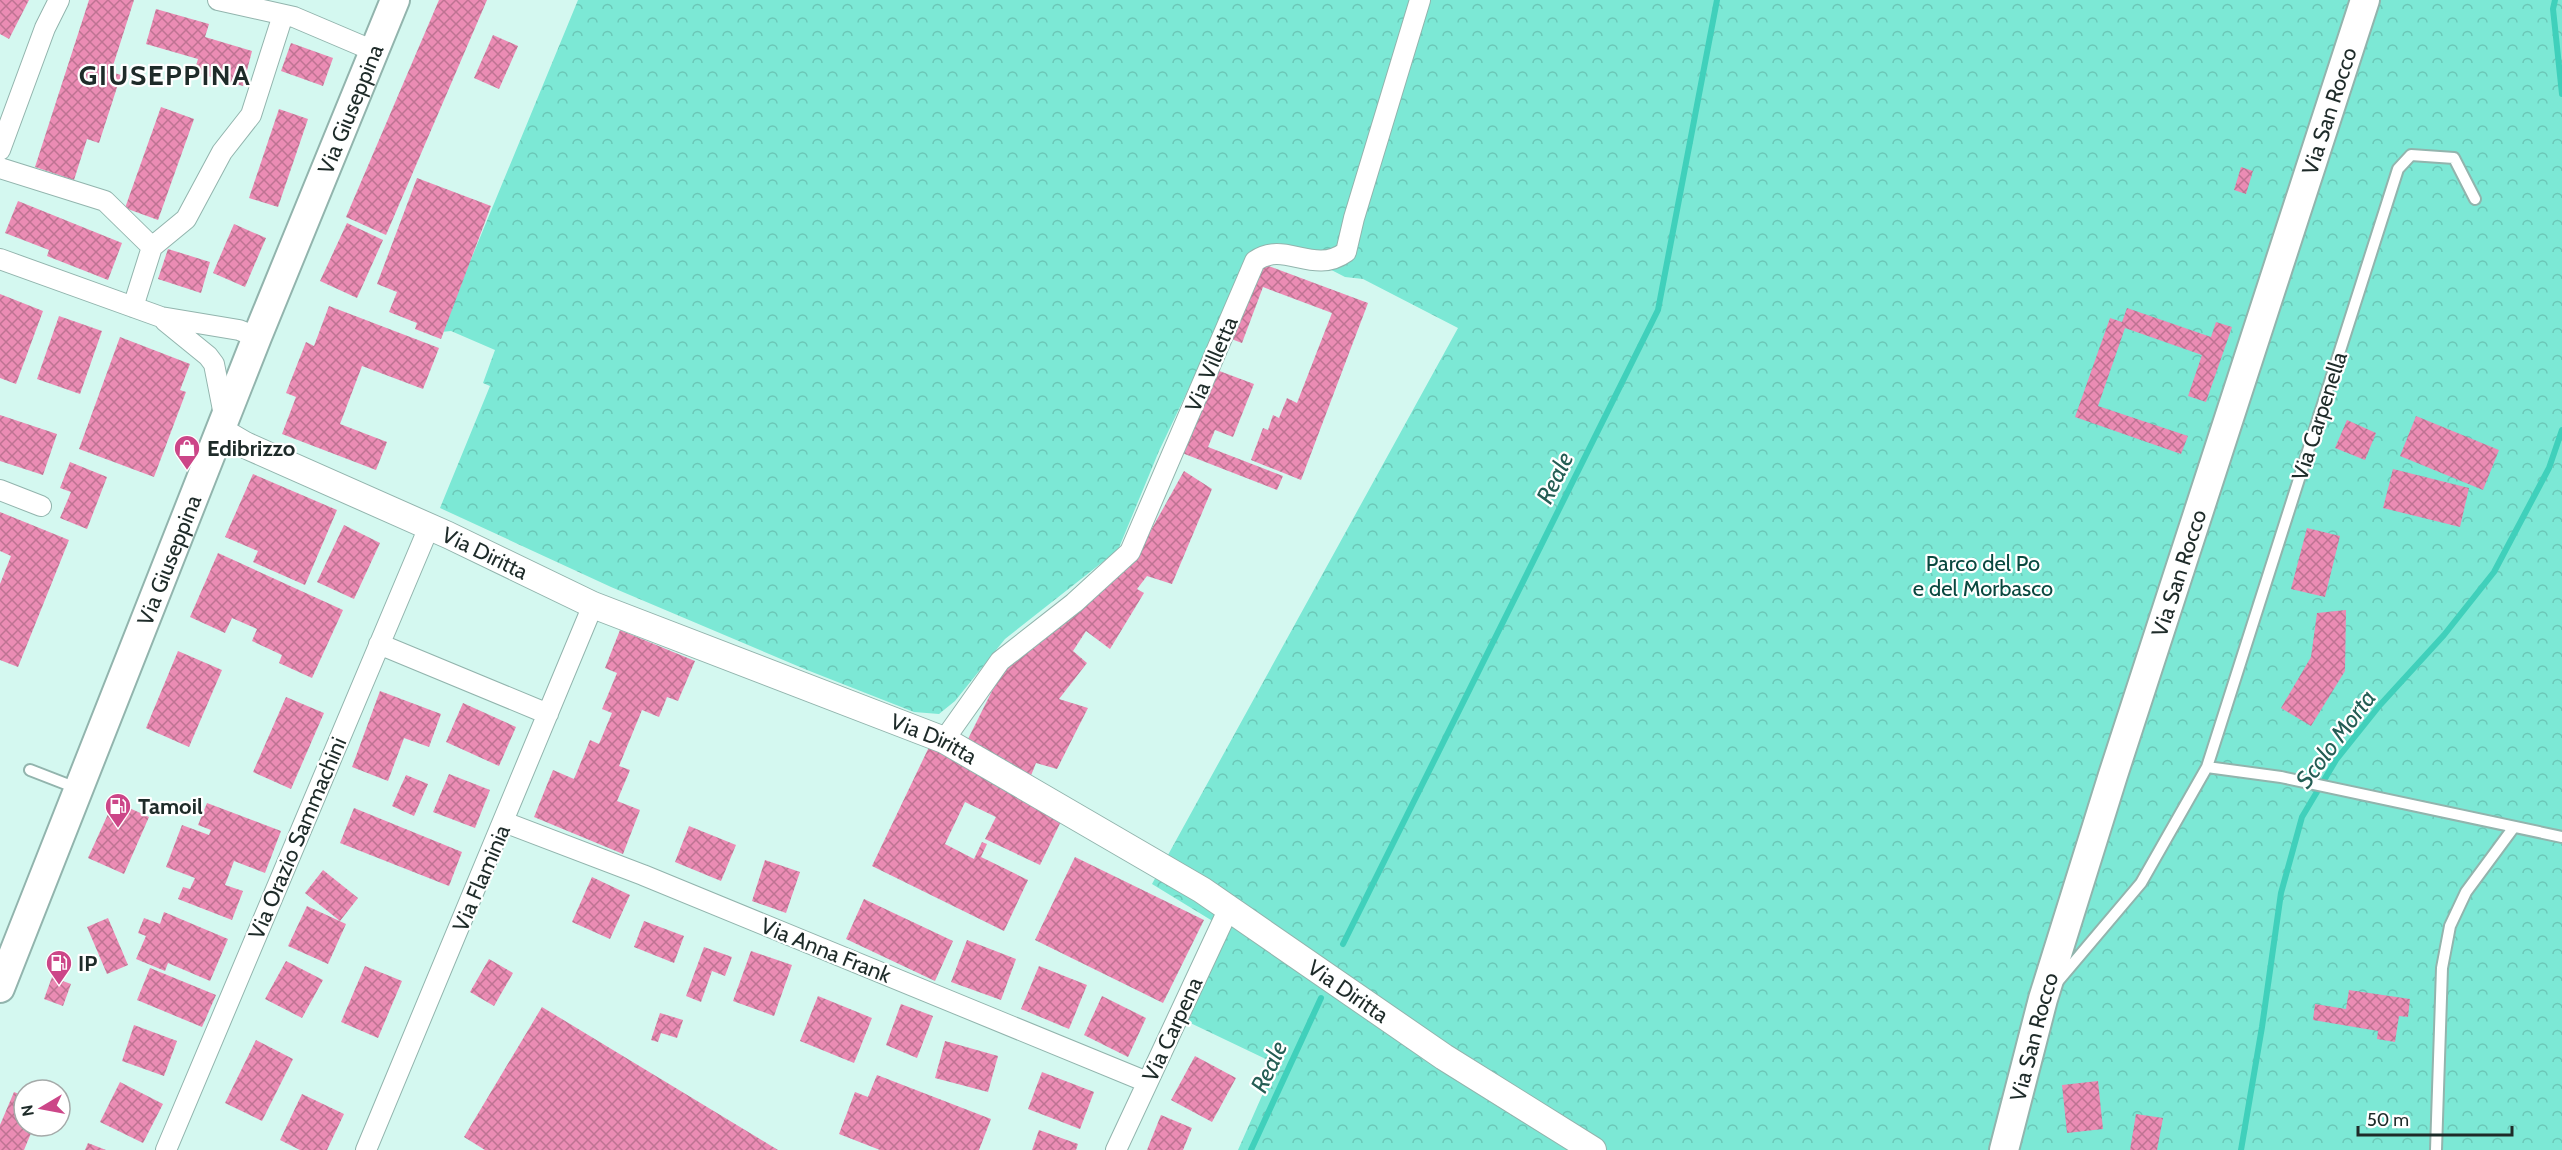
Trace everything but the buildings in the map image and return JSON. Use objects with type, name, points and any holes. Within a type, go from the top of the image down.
[{"type":"main road","name":"Via Giuseppina","points":[[0,988],[257,337],[395,0]]},
{"type":"main road","name":"Via San Rocco","points":[[2004,1150],[2043,999],[2117,763],[2365,0]]},
{"type":"street","points":[[0,150],[45,28],[59,0]]},
{"type":"street","points":[[218,0],[283,15],[374,51]]},
{"type":"street","name":"Via Villetta","points":[[944,740],[1000,661],[1074,603],[1130,552],[1255,261],[1272,254],[1322,262],[1337,259],[1346,252],[1354,218],[1420,0]]},
{"type":"street","points":[[133,307],[152,247],[186,219],[222,152],[251,116],[283,15]]},
{"type":"street","points":[[0,168],[105,201],[152,247]]},
{"type":"street","points":[[0,259],[161,317],[239,330],[257,337]]},
{"type":"street","points":[[161,317],[208,356],[214,364],[223,425]]},
{"type":"street","name":"Via Diritta","points":[[223,425],[246,445],[429,527],[593,605],[944,740],[1202,890],[1444,1057],[1593,1150]]},
{"type":"street","points":[[0,490],[41,506]]},
{"type":"street","name":"Via Orazio Sammachini","points":[[166,1150],[429,527]]},
{"type":"street","name":"Via Flaminia","points":[[366,1150],[593,605]]},
{"type":"street","points":[[379,644],[548,714]]},
{"type":"street","name":"Via Anna Frank","points":[[504,822],[643,875],[1147,1082]]},
{"type":"street","name":"Via Carpena","points":[[1116,1150],[1229,908]]},
{"type":"lane","name":"Via Carpenella","points":[[2043,999],[2141,883],[2207,767],[2398,169],[2411,155],[2454,158],[2475,199]]},
{"type":"lane","points":[[2207,767],[2281,777],[2328,789],[2562,837]]},
{"type":"lane","points":[[30,770],[79,789]]},
{"type":"lane","points":[[2436,1150],[2442,968],[2450,926],[2466,892],[2514,827]]},
{"type":"green space","name":"Parco del Po e del Morbasco","points":[[578,0],[2562,0],[2562,1150],[1238,1150],[1276,1064],[1182,1019],[1224,928],[1152,884],[1458,328],[1363,279],[1345,277],[1279,243],[1263,246],[1253,253],[1159,451],[1118,550],[1005,639],[955,701],[939,714],[914,712],[807,670],[611,587],[440,508],[490,386],[483,383],[495,350],[451,331],[441,332]]},
{"type":"waterway","name":"Reale","points":[[1343,944],[1658,310],[1717,0]]},
{"type":"waterway","name":"Scolo Morta","points":[[2555,0],[2553,9],[2562,94]]},
{"type":"waterway","name":"Scolo Morta","points":[[2241,1150],[2262,1027],[2281,893],[2302,817],[2336,760],[2380,705],[2444,635],[2494,572],[2549,468],[2562,430]]},
{"type":"waterway","name":"Reale","points":[[1251,1150],[1321,998]]},
{"type":"place","name":"Edibrizzo","points":[[187,471]]},
{"type":"place","name":"Tamoil","points":[[118,829]]},
{"type":"place","name":"IP","points":[[59,986]]},
{"type":"district","name":"GIUSEPPINA","points":[[165,75]]}]
